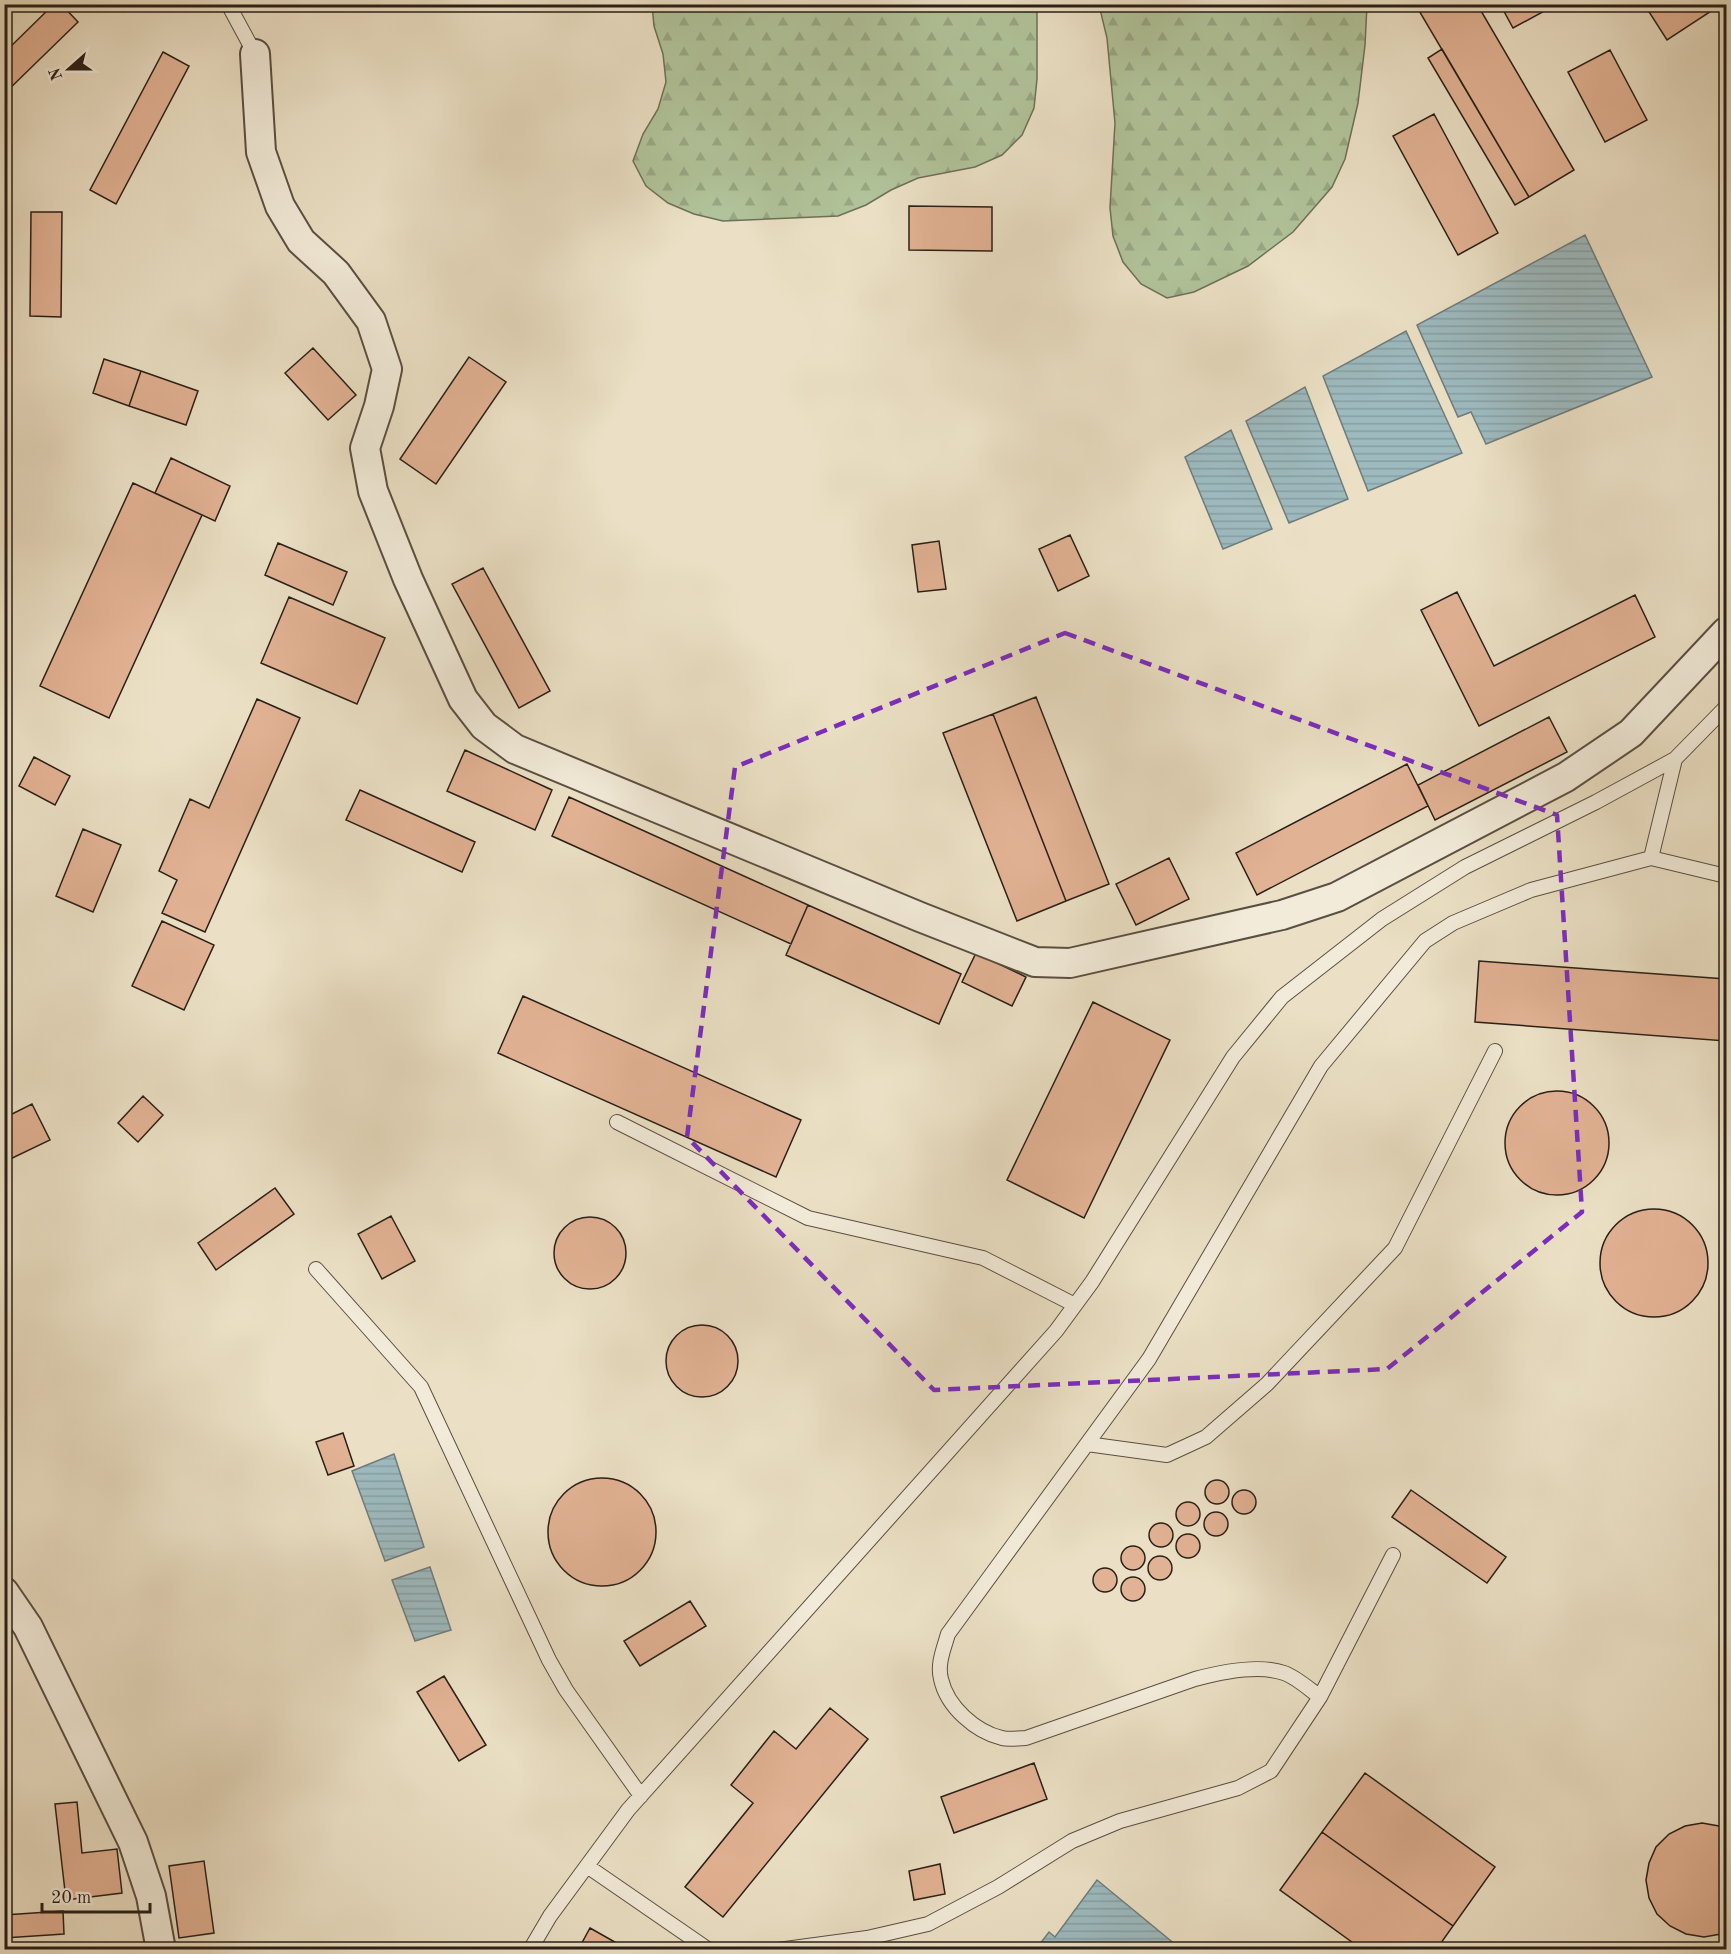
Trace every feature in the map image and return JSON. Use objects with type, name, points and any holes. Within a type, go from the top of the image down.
[{"type":"street","points":[[255,54],[261,152],[280,206],[301,241],[336,273],[371,321],[387,369],[379,406],[365,448],[373,491],[408,579],[463,699],[484,726],[515,749],[920,917],[1035,962],[1070,963],[1282,915],[1336,897],[1566,777],[1631,733],[1726,632]]},
{"type":"street","points":[[4,1592],[27,1627],[134,1842],[151,1896],[161,1950]]},
{"type":"lane","points":[[228,4],[255,54]]},
{"type":"lane","points":[[530,1950],[550,1916],[628,1810],[1056,1331],[1092,1282],[1233,1057],[1282,997],[1382,920],[1466,867],[1596,802],[1675,759],[1726,707]]},
{"type":"lane","points":[[1651,858],[1675,759]]},
{"type":"lane","points":[[1320,1697],[1285,1673],[1258,1669],[1223,1671],[1195,1678],[1026,1738],[1004,1738],[966,1720],[952,1702],[941,1679],[940,1659],[948,1634],[1149,1359],[1321,1066],[1425,941],[1453,923],[1531,890],[1651,858],[1725,872]]},
{"type":"lane","points":[[1087,1444],[1167,1455],[1206,1437],[1267,1384],[1395,1248],[1495,1050]]},
{"type":"lane","points":[[617,1122],[808,1218],[983,1258],[1075,1305]]},
{"type":"lane","points":[[316,1269],[421,1387],[549,1660],[566,1690],[641,1796]]},
{"type":"lane","points":[[778,1950],[867,1938],[928,1924],[998,1887],[1072,1841],[1120,1821],[1238,1788],[1271,1772],[1320,1697],[1393,1555]]},
{"type":"lane","points":[[587,1866],[709,1950]]},
{"type":"highlighted area","points":[[1065,633],[1557,815],[1582,1212],[1387,1369],[934,1390],[687,1137],[735,767]]},
{"type":"green space","points":[[652,5],[1037,5],[1037,79],[1034,108],[1022,135],[1002,155],[975,167],[918,178],[866,205],[838,216],[723,221],[694,214],[668,203],[646,186],[633,161],[643,134],[658,109],[666,82],[663,54],[654,26]]},
{"type":"green space","points":[[1099,5],[1367,5],[1358,103],[1345,159],[1332,187],[1293,232],[1248,266],[1194,292],[1167,298],[1141,284],[1123,262],[1113,236],[1110,208],[1115,123],[1107,38]]},
{"type":"water","points":[[1585,235],[1652,377],[1486,444],[1471,412],[1458,417],[1417,325]]},
{"type":"water","points":[[1406,331],[1462,453],[1368,491],[1323,376]]},
{"type":"water","points":[[1305,387],[1348,499],[1289,523],[1246,421]]},
{"type":"water","points":[[1231,430],[1272,529],[1223,549],[1185,457]]},
{"type":"water","points":[[394,1454],[424,1547],[385,1561],[352,1471]]},
{"type":"water","points":[[430,1567],[451,1630],[415,1641],[392,1580]]},
{"type":"water","points":[[1097,1880],[1176,1945],[1172,1949],[1036,1949],[1049,1932],[1055,1937]]},
{"type":"building","points":[[54,4],[61,4],[78,22],[4,94],[4,53]]},
{"type":"building","points":[[1425,4],[1477,4],[1574,170],[1529,197],[1418,9]]},
{"type":"building","points":[[1500,4],[1548,4],[1550,8],[1513,28]]},
{"type":"building","points":[[1644,4],[1722,4],[1667,40]]},
{"type":"building","points":[[1442,49],[1529,197],[1515,205],[1428,58]]},
{"type":"building","points":[[1610,50],[1647,120],[1605,142],[1568,72]]},
{"type":"building","points":[[163,52],[189,66],[116,204],[90,190]]},
{"type":"building","points":[[1434,114],[1498,233],[1458,255],[1393,136]]},
{"type":"building","points":[[909,206],[992,207],[992,251],[909,250]]},
{"type":"building","points":[[31,212],[62,212],[61,317],[30,316]]},
{"type":"building","points":[[313,348],[356,395],[328,420],[285,373]]},
{"type":"building","points":[[469,357],[506,382],[436,484],[400,459]]},
{"type":"building","points":[[104,359],[141,371],[129,406],[93,393]]},
{"type":"building","points":[[141,371],[198,391],[186,425],[129,406]]},
{"type":"building","points":[[171,458],[230,486],[215,521],[155,493]]},
{"type":"building","points":[[133,483],[202,515],[109,718],[40,686]]},
{"type":"building","points":[[1070,535],[1089,576],[1058,591],[1039,549]]},
{"type":"building","points":[[939,541],[946,589],[918,592],[912,545]]},
{"type":"building","points":[[278,543],[347,572],[333,605],[265,575]]},
{"type":"building","points":[[483,568],[550,691],[519,708],[452,584]]},
{"type":"building","points":[[1457,592],[1494,666],[1635,595],[1655,637],[1479,726],[1421,610]]},
{"type":"building","points":[[289,597],[385,638],[357,704],[261,663]]},
{"type":"building","points":[[1036,697],[1109,884],[1066,901],[993,714]]},
{"type":"building","points":[[257,699],[300,718],[205,932],[162,913],[177,880],[159,871],[190,799],[209,808]]},
{"type":"building","points":[[993,714],[1066,901],[1017,921],[943,733]]},
{"type":"building","points":[[1549,717],[1567,752],[1435,820],[1418,785]]},
{"type":"building","points":[[465,750],[552,790],[535,830],[447,791]]},
{"type":"building","points":[[34,757],[70,776],[55,805],[19,786]]},
{"type":"building","points":[[1407,764],[1428,806],[1257,895],[1236,853]]},
{"type":"building","points":[[360,790],[475,842],[462,872],[346,820]]},
{"type":"building","points":[[569,797],[808,905],[791,944],[552,836]]},
{"type":"building","points":[[83,829],[121,845],[93,912],[56,896]]},
{"type":"building","points":[[1169,858],[1189,899],[1136,925],[1116,884]]},
{"type":"building","points":[[808,905],[961,974],[939,1024],[786,955]]},
{"type":"building","points":[[162,921],[214,945],[184,1010],[132,986]]},
{"type":"building","points":[[976,953],[1026,977],[1012,1006],[962,982]]},
{"type":"building","points":[[1479,961],[1726,979],[1726,1041],[1475,1022]]},
{"type":"building","points":[[523,996],[801,1120],[776,1177],[498,1053]]},
{"type":"building","points":[[1093,1002],[1170,1040],[1084,1218],[1007,1180]]},
{"type":"building","points":[[1557,1091],[1577,1095],[1594,1106],[1605,1123],[1609,1143],[1605,1163],[1594,1180],[1577,1191],[1557,1195],[1537,1191],[1520,1180],[1509,1163],[1505,1143],[1509,1123],[1520,1106],[1537,1095]]},
{"type":"building","points":[[143,1096],[163,1115],[138,1142],[118,1123]]},
{"type":"building","points":[[32,1104],[50,1140],[4,1162],[4,1118]]},
{"type":"building","points":[[275,1188],[294,1214],[216,1270],[198,1243]]},
{"type":"building","points":[[1654,1209],[1675,1213],[1692,1225],[1704,1242],[1708,1263],[1704,1284],[1692,1301],[1675,1313],[1654,1317],[1633,1313],[1616,1301],[1604,1284],[1600,1263],[1604,1242],[1616,1225],[1633,1213]]},
{"type":"building","points":[[391,1216],[415,1261],[382,1279],[358,1234]]},
{"type":"building","points":[[597,1217],[616,1227],[624,1239],[626,1253],[624,1267],[616,1279],[604,1287],[583,1289],[564,1279],[556,1267],[554,1246],[564,1227],[576,1219]]},
{"type":"building","points":[[709,1325],[728,1335],[736,1347],[738,1361],[736,1375],[728,1387],[716,1395],[695,1397],[676,1387],[668,1375],[666,1354],[676,1335],[688,1327]]},
{"type":"building","points":[[343,1433],[354,1466],[328,1475],[316,1442]]},
{"type":"building","points":[[602,1478],[623,1482],[640,1494],[652,1511],[656,1532],[652,1553],[640,1570],[623,1582],[602,1586],[581,1582],[564,1570],[552,1553],[548,1532],[552,1511],[564,1494],[581,1482]]},
{"type":"building","points":[[1217,1480],[1226,1483],[1229,1492],[1226,1501],[1217,1504],[1208,1501],[1205,1492],[1208,1483]]},
{"type":"building","points":[[1244,1490],[1253,1493],[1256,1502],[1253,1511],[1244,1514],[1235,1511],[1232,1502],[1235,1493]]},
{"type":"building","points":[[1411,1490],[1506,1557],[1487,1583],[1392,1517]]},
{"type":"building","points":[[1188,1502],[1197,1505],[1200,1514],[1197,1523],[1188,1526],[1179,1523],[1176,1514],[1179,1505]]},
{"type":"building","points":[[1216,1512],[1225,1515],[1228,1524],[1225,1533],[1216,1536],[1207,1533],[1204,1524],[1207,1515]]},
{"type":"building","points":[[1161,1523],[1170,1526],[1173,1535],[1170,1544],[1161,1547],[1152,1544],[1149,1535],[1152,1526]]},
{"type":"building","points":[[1188,1534],[1197,1537],[1200,1546],[1197,1555],[1188,1558],[1179,1555],[1176,1546],[1179,1537]]},
{"type":"building","points":[[1133,1546],[1142,1549],[1145,1558],[1142,1567],[1133,1570],[1124,1567],[1121,1558],[1124,1549]]},
{"type":"building","points":[[1160,1556],[1169,1559],[1172,1568],[1169,1577],[1160,1580],[1151,1577],[1148,1568],[1151,1559]]},
{"type":"building","points":[[1105,1568],[1114,1571],[1117,1580],[1114,1589],[1105,1592],[1096,1589],[1093,1580],[1096,1571]]},
{"type":"building","points":[[1133,1577],[1142,1580],[1145,1589],[1142,1598],[1133,1601],[1124,1598],[1121,1589],[1124,1580]]},
{"type":"building","points":[[690,1601],[706,1626],[640,1666],[624,1641]]},
{"type":"building","points":[[444,1676],[486,1745],[459,1761],[417,1692]]},
{"type":"building","points":[[830,1708],[868,1739],[723,1917],[685,1887],[753,1803],[731,1785],[774,1731],[796,1749]]},
{"type":"building","points":[[1034,1763],[1047,1799],[954,1833],[941,1797]]},
{"type":"building","points":[[1365,1773],[1495,1867],[1453,1926],[1322,1832]]},
{"type":"building","points":[[77,1802],[82,1853],[117,1849],[122,1893],[66,1900],[55,1804]]},
{"type":"building","points":[[1702,1823],[1726,1829],[1726,1931],[1704,1937],[1686,1934],[1670,1926],[1657,1914],[1649,1898],[1646,1880],[1649,1863],[1656,1847],[1669,1834],[1685,1826]]},
{"type":"building","points":[[1322,1832],[1453,1926],[1436,1950],[1363,1950],[1280,1890]]},
{"type":"building","points":[[204,1861],[214,1933],[179,1938],[169,1866]]},
{"type":"building","points":[[940,1864],[945,1894],[914,1900],[909,1871]]},
{"type":"building","points":[[63,1911],[64,1934],[4,1938],[4,1915]]},
{"type":"building","points":[[590,1928],[629,1950],[578,1950]]}]
